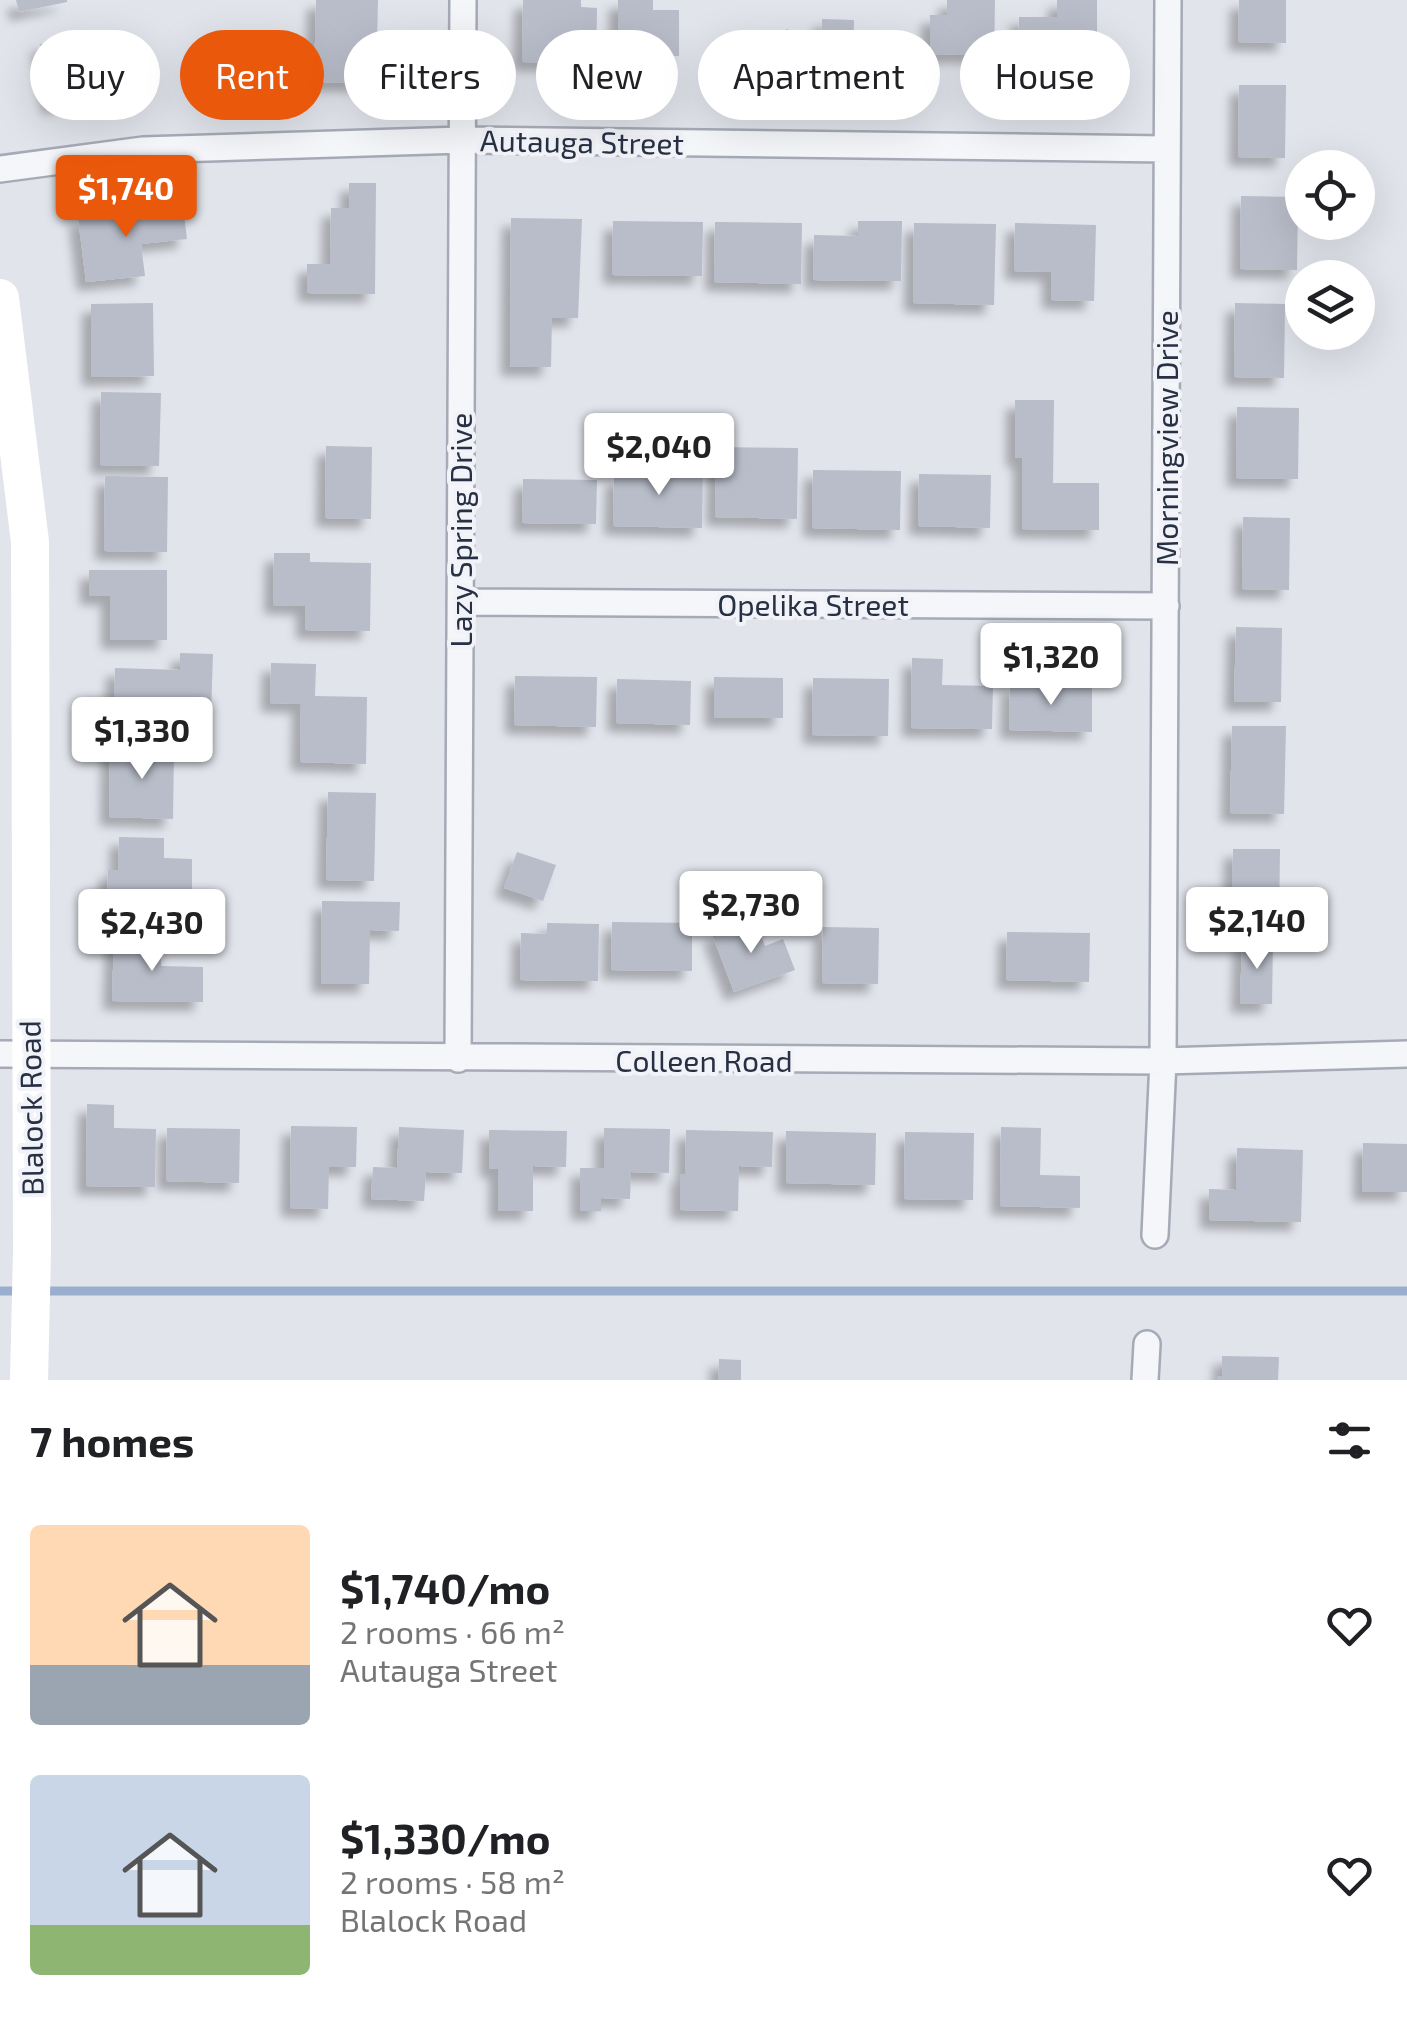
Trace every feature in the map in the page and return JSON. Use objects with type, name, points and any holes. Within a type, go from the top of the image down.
[{"type":"main road","name":"Blalock Road","points":[[0,298],[30,542],[15,1054],[32,1252],[29,1380]]},
{"type":"street","name":"Lazy Spring Drive","points":[[458,1060],[462,0]]},
{"type":"street","name":"Morningview Drive","points":[[1154,1235],[1163,1061],[1168,0]]},
{"type":"street","name":"Autauga Street","points":[[0,169],[143,150],[462,140],[1166,149]]},
{"type":"street","name":"Opelika Street","points":[[460,602],[1166,606]]},
{"type":"street","name":"Colleen Road","points":[[15,1054],[458,1060],[1163,1061],[1407,1054]]},
{"type":"street","points":[[1145,1380],[1147,1344]]},
{"type":"building","points":[[16,0],[67,0],[67,2],[19,12]]},
{"type":"building","points":[[316,0],[378,0],[377,30],[344,30],[344,82],[324,82],[324,30],[315,30]]},
{"type":"building","points":[[523,0],[581,0],[581,7],[597,8],[597,30],[536,30],[536,62],[522,62]]},
{"type":"building","points":[[618,0],[653,0],[653,10],[679,10],[679,56],[678,30],[618,30]]},
{"type":"building","points":[[947,0],[995,0],[994,30],[960,30],[960,54],[940,54],[940,30],[930,30],[930,15],[947,15]]},
{"type":"building","points":[[1057,0],[1097,0],[1097,30],[1019,30],[1019,17],[1057,17]]},
{"type":"building","points":[[1239,0],[1286,0],[1286,43],[1238,42]]},
{"type":"building","points":[[822,19],[854,20],[854,30],[822,30]]},
{"type":"building","points":[[1239,85],[1286,85],[1285,158],[1238,157]]},
{"type":"building","points":[[349,183],[376,183],[375,294],[307,293],[307,264],[330,264],[331,208],[349,208]]},
{"type":"building","points":[[1241,196],[1285,197],[1285,240],[1297,240],[1297,260],[1285,260],[1285,270],[1240,269]]},
{"type":"building","points":[[183,206],[187,239],[141,244],[145,276],[86,282],[78,217]]},
{"type":"building","points":[[511,218],[582,219],[578,318],[552,318],[551,367],[510,367]]},
{"type":"building","points":[[613,221],[703,222],[702,276],[612,275]]},
{"type":"building","points":[[858,221],[902,221],[901,281],[813,280],[814,235],[858,236]]},
{"type":"building","points":[[715,222],[802,223],[801,284],[714,282]]},
{"type":"building","points":[[914,223],[996,224],[994,305],[913,303]]},
{"type":"building","points":[[1015,223],[1096,225],[1094,301],[1051,300],[1051,272],[1014,271]]},
{"type":"building","points":[[153,303],[154,376],[91,377],[91,304]]},
{"type":"building","points":[[1235,303],[1285,304],[1284,378],[1234,377]]},
{"type":"building","points":[[101,392],[161,393],[159,466],[100,465]]},
{"type":"building","points":[[1015,400],[1054,400],[1053,483],[1099,483],[1099,530],[1022,529],[1022,458],[1015,458]]},
{"type":"building","points":[[1237,407],[1299,408],[1298,479],[1236,478]]},
{"type":"building","points":[[326,446],[372,447],[371,519],[325,518]]},
{"type":"building","points":[[716,447],[798,448],[797,519],[715,517]]},
{"type":"building","points":[[636,467],[703,468],[702,528],[613,526],[614,476],[636,476]]},
{"type":"building","points":[[813,470],[901,471],[900,530],[812,528]]},
{"type":"building","points":[[919,474],[991,475],[990,528],[918,526]]},
{"type":"building","points":[[105,476],[168,477],[167,552],[104,551]]},
{"type":"building","points":[[523,479],[597,480],[596,524],[522,523]]},
{"type":"building","points":[[1243,517],[1290,518],[1289,590],[1242,589]]},
{"type":"building","points":[[274,553],[310,553],[310,562],[371,563],[370,631],[305,630],[305,606],[273,605]]},
{"type":"building","points":[[89,570],[167,570],[167,640],[110,640],[110,596],[89,596]]},
{"type":"building","points":[[1236,627],[1282,628],[1281,702],[1234,702]]},
{"type":"building","points":[[180,653],[213,654],[211,714],[169,713],[168,732],[113,731],[115,668],[180,670]]},
{"type":"building","points":[[912,658],[943,659],[942,685],[993,686],[992,729],[911,728]]},
{"type":"building","points":[[271,663],[316,664],[315,696],[367,697],[366,764],[300,762],[301,704],[270,703]]},
{"type":"building","points":[[515,676],[597,677],[596,727],[514,725]]},
{"type":"building","points":[[714,677],[783,678],[783,718],[714,718]]},
{"type":"building","points":[[813,678],[889,679],[888,736],[812,735]]},
{"type":"building","points":[[617,679],[691,681],[690,725],[616,723]]},
{"type":"building","points":[[1010,684],[1092,685],[1092,732],[1009,730]]},
{"type":"building","points":[[1232,726],[1286,726],[1284,814],[1230,813]]},
{"type":"building","points":[[110,745],[174,746],[173,819],[109,817]]},
{"type":"building","points":[[328,792],[376,793],[374,881],[326,880]]},
{"type":"building","points":[[119,837],[164,838],[164,858],[192,859],[192,905],[107,904],[108,870],[118,870]]},
{"type":"building","points":[[1233,849],[1280,849],[1279,924],[1231,923]]},
{"type":"building","points":[[517,852],[556,865],[543,901],[504,888]]},
{"type":"building","points":[[322,901],[400,902],[399,931],[370,930],[369,984],[321,984]]},
{"type":"building","points":[[755,919],[765,946],[783,939],[795,970],[734,992],[712,934]]},
{"type":"building","points":[[612,922],[692,923],[692,971],[611,970]]},
{"type":"building","points":[[547,923],[599,924],[598,981],[520,980],[521,933],[547,934]]},
{"type":"building","points":[[823,927],[879,928],[878,984],[822,983]]},
{"type":"building","points":[[1007,932],[1090,933],[1089,982],[1006,980]]},
{"type":"building","points":[[114,936],[162,937],[161,966],[203,967],[203,1002],[112,1001]]},
{"type":"building","points":[[1242,940],[1273,940],[1272,1004],[1240,1004]]},
{"type":"building","points":[[87,1104],[114,1105],[114,1128],[156,1129],[155,1187],[86,1186]]},
{"type":"building","points":[[291,1126],[357,1127],[356,1167],[329,1167],[328,1209],[290,1208]]},
{"type":"building","points":[[399,1127],[464,1130],[462,1173],[426,1172],[424,1201],[371,1199],[373,1167],[397,1168]]},
{"type":"building","points":[[1001,1127],[1041,1128],[1040,1175],[1080,1176],[1080,1208],[1000,1206]]},
{"type":"building","points":[[167,1128],[240,1129],[239,1183],[166,1181]]},
{"type":"building","points":[[604,1128],[670,1129],[669,1173],[631,1172],[630,1199],[601,1198],[601,1211],[580,1211],[580,1168],[604,1168]]},
{"type":"building","points":[[489,1130],[567,1131],[566,1167],[533,1166],[533,1211],[498,1211],[498,1169],[489,1168]]},
{"type":"building","points":[[686,1130],[773,1132],[772,1167],[739,1166],[738,1211],[680,1210]]},
{"type":"building","points":[[786,1131],[876,1133],[875,1185],[786,1183]]},
{"type":"building","points":[[905,1132],[974,1133],[973,1200],[904,1199]]},
{"type":"building","points":[[1363,1143],[1407,1144],[1407,1192],[1362,1192]]},
{"type":"building","points":[[1237,1148],[1303,1150],[1301,1222],[1209,1220],[1209,1189],[1236,1190]]},
{"type":"building","points":[[1222,1356],[1279,1357],[1278,1380],[1217,1380],[1217,1376],[1222,1376]]},
{"type":"building","points":[[719,1359],[741,1360],[741,1380],[718,1380]]},
{"type":"waterway","points":[[0,1291],[22,1291]]},
{"type":"waterway","points":[[38,1291],[1407,1291]]}]
